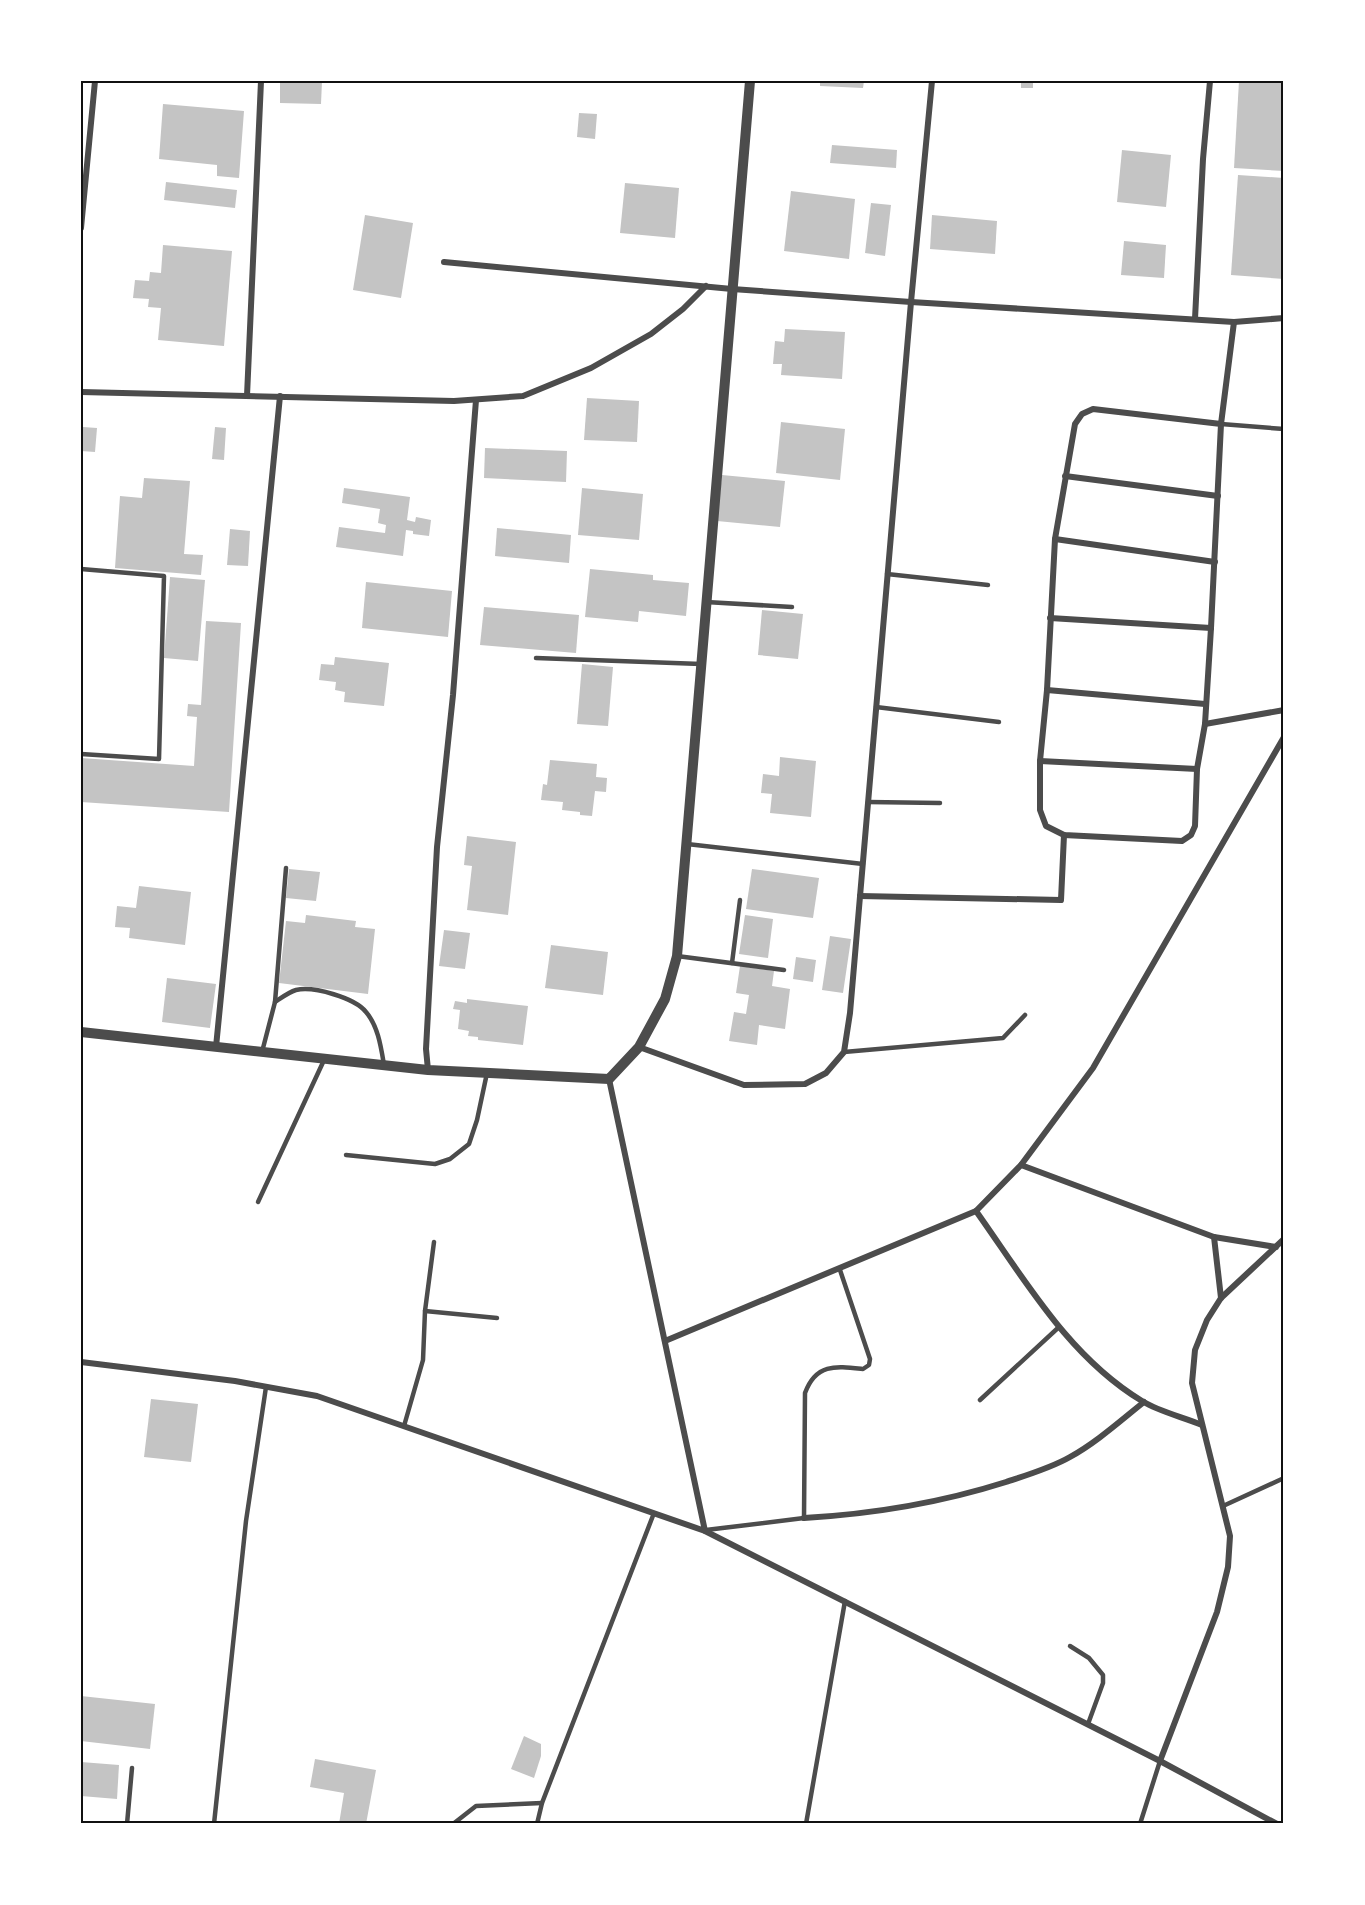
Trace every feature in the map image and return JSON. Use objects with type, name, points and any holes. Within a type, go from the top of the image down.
[{"type":"street","points":[[81,228],[95,81]]},
{"type":"street","points":[[247,396],[261,81]]},
{"type":"street","points":[[81,1032],[428,1070],[609,1079],[639,1047],[665,999],[677,956],[750,81]]},
{"type":"street","points":[[639,1047],[744,1085],[805,1084],[826,1073],[844,1052],[850,1014],[932,81]]},
{"type":"street","points":[[1196,320],[1203,159],[1210,81]]},
{"type":"street","points":[[444,262],[732,289],[911,302],[1234,322],[1284,318]]},
{"type":"street","points":[[81,392],[454,401],[523,396],[591,368],[651,334],[683,309],[706,286]]},
{"type":"street","points":[[1221,424],[1093,409],[1082,414],[1075,424],[1055,539],[1047,690],[1040,761],[1040,810],[1046,826],[1064,835],[1182,841],[1191,835],[1195,826],[1197,770],[1205,724],[1221,424],[1234,322]]},
{"type":"street","points":[[216,1047],[280,396]]},
{"type":"street","points":[[428,1070],[426,1049],[438,847],[453,695],[476,400]]},
{"type":"street","points":[[1065,476],[1218,496]]},
{"type":"street","points":[[1055,539],[1215,562]]},
{"type":"street","points":[[1050,618],[1211,628]]},
{"type":"street","points":[[1047,690],[1205,704]]},
{"type":"street","points":[[1205,724],[1284,710]]},
{"type":"street","points":[[665,1341],[840,1270],[976,1211],[1021,1165],[1093,1068],[1284,737]]},
{"type":"street","points":[[1040,761],[1197,770]]},
{"type":"street","points":[[860,896],[1061,900],[1064,835]]},
{"type":"street","points":[[609,1079],[705,1531]]},
{"type":"street","points":[[1021,1165],[1214,1237],[1276,1246]]},
{"type":"street","points":[[976,1211],[1059,1328],[1098,1369],[1143,1402],[1202,1425]]},
{"type":"street","points":[[1214,1237],[1221,1298]]},
{"type":"street","points":[[1160,1761],[1217,1612],[1228,1567],[1230,1536],[1192,1383],[1195,1350],[1221,1298],[1284,1239]]},
{"type":"street","points":[[81,1362],[235,1381],[317,1396],[705,1531],[1088,1724],[1277,1824]]},
{"type":"street","points":[[804,1518],[854,1515],[930,1502],[1025,1476],[1070,1458],[1104,1435],[1143,1402]]},
{"type":"lane","points":[[1221,424],[1284,429]]},
{"type":"lane","points":[[81,569],[164,576],[159,759],[81,754]]},
{"type":"lane","points":[[887,574],[988,585]]},
{"type":"lane","points":[[706,602],[792,607]]},
{"type":"lane","points":[[536,658],[701,664]]},
{"type":"lane","points":[[876,708],[999,722]]},
{"type":"lane","points":[[868,802],[940,803]]},
{"type":"lane","points":[[686,844],[863,864]]},
{"type":"lane","points":[[262,1052],[275,1002],[286,868]]},
{"type":"lane","points":[[732,963],[740,900]]},
{"type":"lane","points":[[677,956],[784,970]]},
{"type":"lane","points":[[275,1002],[296,990],[337,995],[353,1001],[366,1011],[375,1028],[381,1043],[384,1065]]},
{"type":"lane","points":[[844,1052],[1003,1038],[1025,1015]]},
{"type":"lane","points":[[258,1202],[325,1058]]},
{"type":"lane","points":[[346,1155],[435,1164],[450,1159],[469,1144],[477,1120],[486,1073]]},
{"type":"lane","points":[[404,1426],[423,1360],[425,1311],[434,1242]]},
{"type":"lane","points":[[705,1531],[804,1518],[805,1393],[809,1380],[820,1371],[835,1367],[863,1369],[869,1365],[870,1359],[840,1270]]},
{"type":"lane","points":[[425,1311],[498,1318]]},
{"type":"lane","points":[[980,1400],[1059,1328]]},
{"type":"lane","points":[[214,1824],[246,1521],[266,1387]]},
{"type":"lane","points":[[1222,1506],[1284,1478]]},
{"type":"lane","points":[[537,1824],[542,1803],[654,1513]]},
{"type":"lane","points":[[806,1824],[845,1601]]},
{"type":"lane","points":[[1070,1646],[1089,1658],[1103,1675],[1103,1683],[1088,1724]]},
{"type":"lane","points":[[1140,1824],[1160,1761]]},
{"type":"lane","points":[[127,1824],[132,1768]]},
{"type":"lane","points":[[453,1824],[476,1806],[542,1803]]},
{"type":"building","points":[[280,81],[322,81],[321,104],[280,103]]},
{"type":"building","points":[[820,81],[864,81],[863,88],[820,86]]},
{"type":"building","points":[[1021,81],[1033,81],[1033,88],[1021,88]]},
{"type":"building","points":[[1239,81],[1284,81],[1284,171],[1234,168]]},
{"type":"building","points":[[163,104],[244,111],[239,178],[217,176],[217,165],[159,159]]},
{"type":"building","points":[[579,113],[597,114],[595,139],[577,137]]},
{"type":"building","points":[[832,145],[897,150],[896,168],[830,163]]},
{"type":"building","points":[[1122,150],[1171,155],[1166,207],[1117,202]]},
{"type":"building","points":[[1238,175],[1284,178],[1284,279],[1231,275]]},
{"type":"building","points":[[166,182],[237,190],[235,208],[164,200]]},
{"type":"building","points":[[625,183],[679,188],[675,238],[620,233]]},
{"type":"building","points":[[791,191],[855,199],[849,259],[784,251]]},
{"type":"building","points":[[871,203],[891,205],[885,256],[865,253]]},
{"type":"building","points":[[365,215],[413,223],[401,298],[353,290]]},
{"type":"building","points":[[932,215],[997,221],[995,254],[930,249]]},
{"type":"building","points":[[1124,241],[1166,245],[1164,278],[1121,275]]},
{"type":"building","points":[[163,245],[232,251],[224,346],[158,340],[161,308],[148,307],[149,299],[133,298],[135,280],[149,281],[150,272],[161,273]]},
{"type":"building","points":[[785,329],[845,332],[842,379],[781,375],[782,364],[773,364],[775,341],[784,342]]},
{"type":"building","points":[[587,398],[639,401],[637,442],[584,440]]},
{"type":"building","points":[[781,422],[845,429],[840,480],[776,473]]},
{"type":"building","points":[[83,427],[97,428],[95,452],[81,451]]},
{"type":"building","points":[[215,427],[226,428],[224,460],[212,459]]},
{"type":"building","points":[[485,448],[567,451],[566,482],[484,478]]},
{"type":"building","points":[[722,475],[785,481],[780,527],[717,521]]},
{"type":"building","points":[[144,478],[190,481],[184,554],[203,555],[201,575],[115,568],[120,496],[142,498]]},
{"type":"building","points":[[344,488],[410,497],[407,520],[415,522],[416,517],[431,520],[429,536],[413,534],[413,531],[406,530],[403,556],[336,547],[339,527],[385,533],[386,525],[378,523],[380,509],[342,503]]},
{"type":"building","points":[[582,488],[643,494],[639,540],[578,535]]},
{"type":"building","points":[[497,528],[571,535],[569,563],[495,556]]},
{"type":"building","points":[[230,529],[250,531],[248,566],[227,565]]},
{"type":"building","points":[[590,569],[653,575],[653,580],[689,583],[686,616],[639,611],[638,622],[585,617]]},
{"type":"building","points":[[170,577],[205,580],[198,661],[164,658]]},
{"type":"building","points":[[366,582],[452,591],[448,637],[362,628]]},
{"type":"building","points":[[484,607],[579,615],[576,653],[480,645]]},
{"type":"building","points":[[762,610],[803,614],[798,659],[758,655]]},
{"type":"building","points":[[206,621],[241,623],[229,812],[81,802],[81,758],[194,766],[197,717],[187,716],[188,704],[201,705]]},
{"type":"building","points":[[335,657],[389,663],[384,706],[344,702],[345,692],[335,690],[336,682],[319,680],[321,664],[334,665]]},
{"type":"building","points":[[582,664],[613,667],[608,726],[577,724]]},
{"type":"building","points":[[780,757],[816,761],[811,817],[770,813],[772,794],[761,793],[763,774],[779,776]]},
{"type":"building","points":[[550,760],[597,764],[596,777],[607,778],[606,792],[595,791],[592,816],[562,810],[563,802],[541,800],[543,784],[547,785]]},
{"type":"building","points":[[467,836],[516,842],[508,915],[467,910],[472,866],[464,865]]},
{"type":"building","points":[[289,869],[320,872],[316,901],[286,898]]},
{"type":"building","points":[[752,869],[819,878],[813,918],[746,909]]},
{"type":"building","points":[[139,886],[191,892],[185,945],[129,938],[130,928],[115,927],[117,906],[136,908]]},
{"type":"building","points":[[306,915],[356,921],[355,927],[375,929],[368,994],[279,983],[286,921],[305,923]]},
{"type":"building","points":[[745,915],[773,919],[768,958],[739,954]]},
{"type":"building","points":[[444,930],[470,933],[465,969],[439,966]]},
{"type":"building","points":[[830,936],[851,939],[843,993],[822,990]]},
{"type":"building","points":[[551,945],[608,952],[603,995],[545,988]]},
{"type":"building","points":[[796,957],[816,960],[813,982],[793,979]]},
{"type":"building","points":[[740,966],[774,971],[772,986],[790,989],[785,1029],[759,1025],[757,1045],[729,1041],[734,1012],[746,1014],[749,995],[736,993]]},
{"type":"building","points":[[167,978],[216,984],[210,1028],[162,1022]]},
{"type":"building","points":[[467,999],[528,1006],[523,1045],[478,1040],[478,1037],[468,1036],[469,1031],[458,1029],[460,1010],[453,1009],[455,1001],[467,1003]]},
{"type":"building","points":[[151,1399],[198,1404],[191,1462],[144,1457]]},
{"type":"building","points":[[81,1696],[155,1704],[150,1749],[81,1741]]},
{"type":"building","points":[[524,1736],[541,1744],[541,1756],[534,1778],[511,1769]]},
{"type":"building","points":[[315,1759],[376,1770],[366,1824],[339,1824],[344,1793],[310,1787]]},
{"type":"building","points":[[81,1762],[119,1765],[117,1799],[81,1796]]}]
